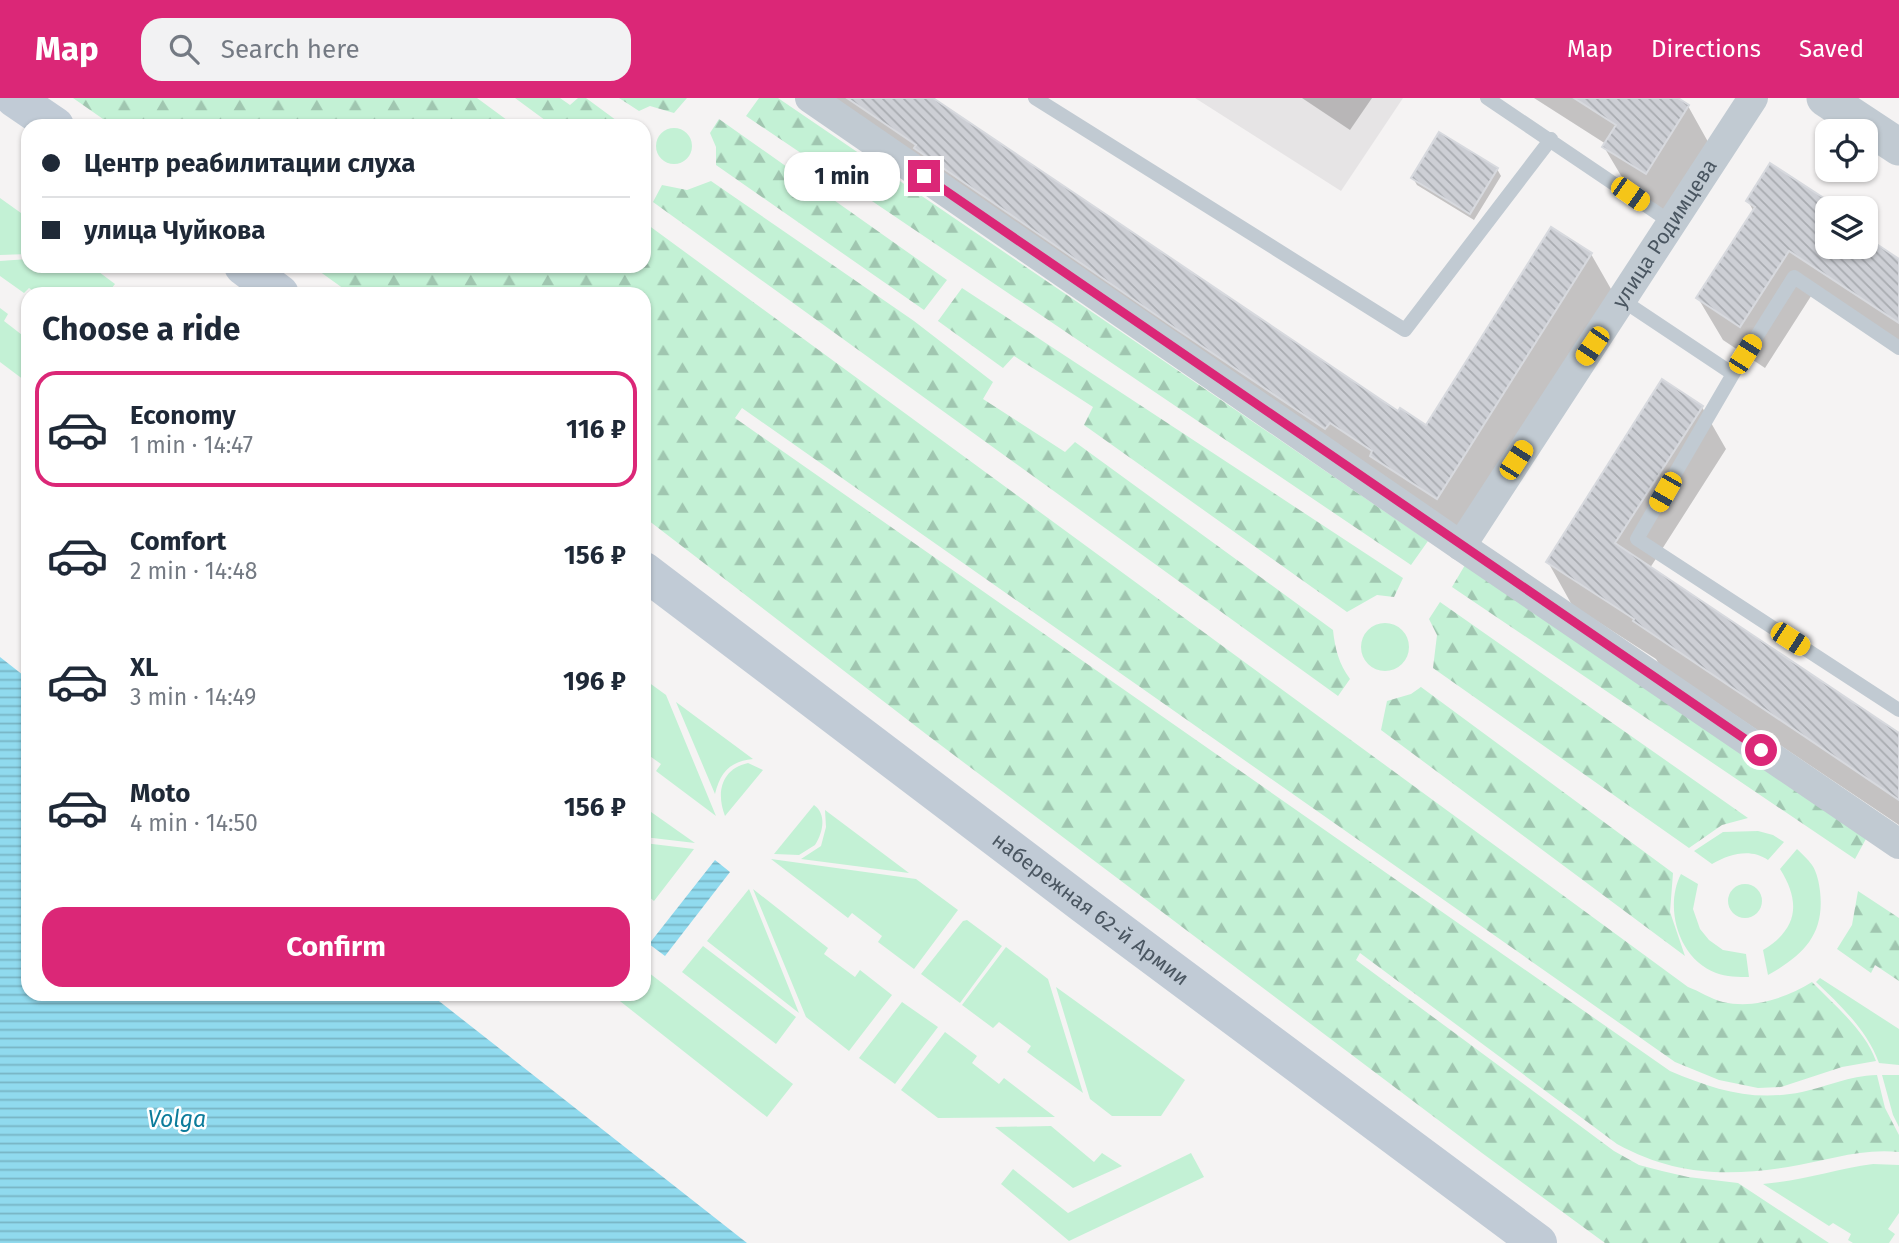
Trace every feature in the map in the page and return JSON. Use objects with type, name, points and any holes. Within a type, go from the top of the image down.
[{"type":"main road","points":[[252,273],[271,287]]},
{"type":"main road","name":"набережная 62-й Армии","points":[[651,576],[1083,904],[1538,1243]]},
{"type":"street","points":[[810,98],[1899,844]]},
{"type":"street","name":"улица Родимцева","points":[[1461,546],[1753,98]]},
{"type":"street","points":[[1825,98],[1899,147]]},
{"type":"lane","points":[[1035,98],[1405,330],[1551,139]]},
{"type":"lane","points":[[1487,98],[1672,223]]},
{"type":"lane","points":[[1899,348],[1794,276],[1733,374],[1637,540],[1899,710]]},
{"type":"lane","points":[[1622,300],[1733,374]]},
{"type":"shaded area","points":[[1195,98],[1403,98],[1341,191]]},
{"type":"green space","points":[[73,98],[477,98],[506,119],[103,119]]},
{"type":"green space","points":[[515,98],[560,98],[570,105],[578,98],[586,98],[614,119],[544,119]]},
{"type":"green space","points":[[619,98],[687,98],[674,113],[650,106],[639,111]]},
{"type":"green space","points":[[759,98],[778,98],[1428,541],[1411,565],[746,116]]},
{"type":"green space","points":[[719,119],[947,280],[924,310],[716,165],[716,147],[710,133]]},
{"type":"green space","points":[[674,128],[687,133],[692,146],[687,159],[674,164],[661,159],[656,146],[661,133]]},
{"type":"green space","points":[[711,181],[914,321],[993,382],[983,399],[1065,452],[1075,442],[1333,630],[1338,656],[1350,679],[1338,696],[653,202],[662,185],[687,190]]},
{"type":"green space","points":[[0,198],[21,213],[21,254],[0,255]]},
{"type":"green space","points":[[651,227],[1688,987],[1723,1002],[1746,1004],[1781,997],[1812,982],[1857,1028],[1876,1061],[1842,1067],[1781,1087],[1758,1088],[1719,1080],[1675,1062],[742,408],[735,418],[1670,1071],[1719,1089],[1767,1096],[1802,1092],[1847,1079],[1877,1075],[1885,1108],[1899,1135],[1899,1152],[1857,1153],[1788,1167],[1743,1172],[1701,1171],[1659,1162],[1617,1144],[1360,953],[1356,960],[1614,1151],[1639,1165],[1662,1171],[1738,1183],[1829,1243],[1605,1243],[926,734],[651,522],[651,287],[341,287],[322,273],[651,273]]},
{"type":"green space","points":[[21,260],[21,273],[100,273],[115,284],[113,287],[21,287],[21,291],[0,276],[0,261]]},
{"type":"green space","points":[[962,288],[1403,578],[1394,597],[1377,595],[1347,612],[1084,425],[1093,407],[1014,356],[1003,368],[938,321]]},
{"type":"green space","points":[[0,308],[8,314],[4,321],[21,334],[21,378],[0,362]]},
{"type":"green space","points":[[1465,565],[1867,837],[1855,859],[1452,587]]},
{"type":"green space","points":[[1440,602],[1748,818],[1722,825],[1689,848],[1433,668],[1437,635],[1429,619]]},
{"type":"green space","points":[[1385,623],[1402,630],[1409,647],[1402,664],[1385,671],[1368,664],[1361,647],[1368,630]]},
{"type":"green space","points":[[651,684],[666,695],[716,816],[656,771],[661,764],[651,757]]},
{"type":"green space","points":[[1421,687],[1673,873],[1670,912],[1685,956],[1381,730],[1387,701],[1411,694]]},
{"type":"green space","points":[[676,702],[753,759],[738,762],[727,769],[715,794]]},
{"type":"green space","points":[[748,763],[763,770],[725,816],[721,791],[726,776]]},
{"type":"green space","points":[[814,805],[822,818],[820,835],[815,845],[799,855],[774,854]]},
{"type":"green space","points":[[825,810],[909,873],[801,859],[821,846],[826,827]]},
{"type":"green space","points":[[651,812],[695,843],[651,838]]},
{"type":"green space","points":[[1758,831],[1773,835],[1784,842],[1768,860],[1747,853],[1726,857],[1712,864],[1694,851],[1723,832]]},
{"type":"green space","points":[[651,844],[694,849],[654,901],[651,899]]},
{"type":"green space","points":[[1797,849],[1816,874],[1821,906],[1819,919],[1802,951],[1768,975],[1763,950],[1783,933],[1792,914],[1791,893],[1780,869]]},
{"type":"green space","points":[[771,859],[916,879],[958,910],[914,969],[878,942],[882,936],[852,913],[848,918]]},
{"type":"green space","points":[[1681,874],[1698,884],[1693,909],[1700,929],[1723,950],[1746,954],[1749,977],[1716,973],[1703,966],[1684,944],[1678,931],[1674,901]]},
{"type":"green space","points":[[1745,884],[1757,889],[1762,901],[1757,913],[1745,918],[1733,913],[1728,901],[1733,889]]},
{"type":"green space","points":[[749,889],[799,1013],[707,941]]},
{"type":"green space","points":[[753,889],[828,948],[824,954],[855,977],[860,970],[892,995],[849,1051],[806,1017]]},
{"type":"green space","points":[[1858,891],[1899,918],[1899,981],[1875,965],[1871,973],[1837,949],[1852,925]]},
{"type":"green space","points":[[967,920],[1002,946],[960,1003],[921,974],[963,921]]},
{"type":"green space","points":[[703,946],[796,1017],[776,1044],[682,972]]},
{"type":"green space","points":[[1006,947],[1048,979],[1083,1093],[1027,1052],[1031,1046],[999,1022],[993,1028],[962,1005]]},
{"type":"green space","points":[[651,974],[793,1084],[767,1117],[620,1001],[651,1001]]},
{"type":"green space","points":[[1820,978],[1899,1029],[1899,1065],[1879,1063],[1860,1029],[1816,982]]},
{"type":"green space","points":[[1056,987],[1185,1080],[1161,1116],[1112,1116],[1090,1099]]},
{"type":"green space","points":[[902,1002],[938,1027],[895,1084],[859,1058]]},
{"type":"green space","points":[[945,1032],[977,1056],[972,1063],[999,1084],[1004,1078],[1055,1117],[938,1118],[901,1090]]},
{"type":"green space","points":[[1882,1075],[1899,1075],[1899,1127],[1893,1115]]},
{"type":"green space","points":[[1051,1126],[1094,1162],[1102,1153],[1122,1166],[1073,1188],[995,1127]]},
{"type":"green space","points":[[1191,1153],[1204,1177],[1069,1241],[1001,1184],[1013,1169],[1068,1213]]},
{"type":"green space","points":[[1873,1164],[1899,1165],[1899,1213],[1888,1229],[1895,1234],[1889,1243],[1853,1243],[1848,1240],[1851,1234],[1833,1223],[1829,1226],[1763,1184],[1791,1180]]},
{"type":"water","name":"Volga","points":[[0,657],[21,674],[21,1001],[439,1001],[747,1243],[0,1243]]},
{"type":"water","points":[[715,860],[730,872],[665,956],[651,946],[651,941]]},
{"type":"building","points":[[847,98],[933,98],[1398,411],[1400,408],[1426,425],[1551,227],[1592,253],[1437,499],[1370,456],[1372,451],[1330,423],[1325,429],[1169,324],[914,148],[916,145]]},
{"type":"building","points":[[1574,98],[1678,98],[1689,105],[1646,174],[1602,147],[1616,125]]},
{"type":"building","points":[[1439,132],[1498,168],[1470,214],[1411,178]]},
{"type":"building","points":[[1770,163],[1821,196],[1815,196],[1815,259],[1878,259],[1878,245],[1899,259],[1899,323],[1789,251],[1740,327],[1696,298],[1755,207],[1746,201]]},
{"type":"building","points":[[1662,379],[1703,406],[1615,543],[1899,733],[1899,800],[1546,562]]},
{"type":"route","points":[[924,176],[1761,750]]}]
